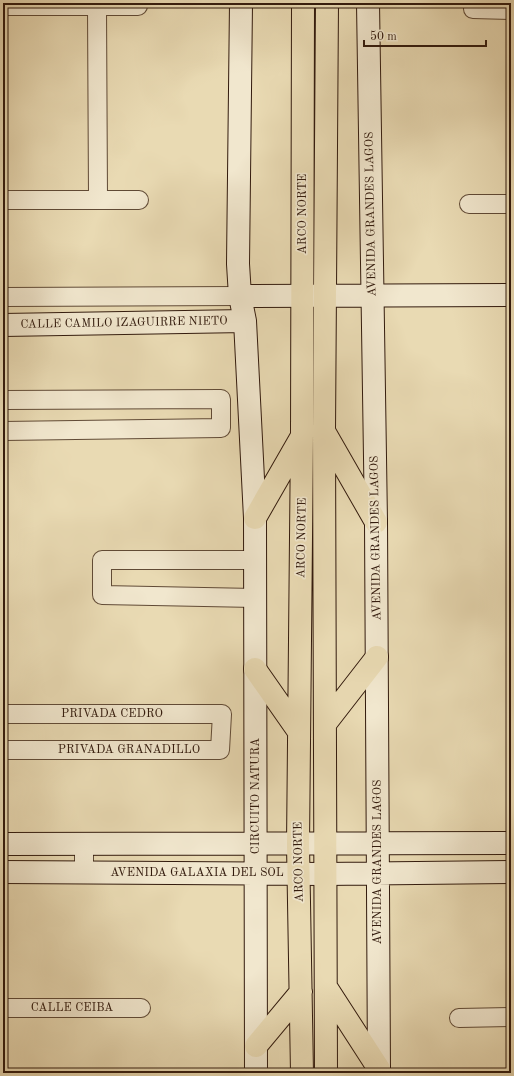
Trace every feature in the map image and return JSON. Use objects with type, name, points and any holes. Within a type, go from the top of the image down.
[{"type":"main road","name":"ARCO NORTE","points":[[302,1073],[298,845],[303,295],[303,3]]},
{"type":"main road","name":"ARCO NORTE","points":[[326,1073],[324,874],[326,724],[324,432],[327,3]]},
{"type":"main road","points":[[324,432],[376,522]]},
{"type":"main road","points":[[255,518],[302,435]]},
{"type":"main road","points":[[326,724],[377,657]]},
{"type":"main road","points":[[255,669],[299,732]]},
{"type":"main road","points":[[326,988],[378,1071]]},
{"type":"main road","points":[[256,1046],[301,992]]},
{"type":"street","name":"CIRCUITO NATURA","points":[[241,3],[238,256],[240,296],[245,321],[255,518],[256,1073]]},
{"type":"street","name":"AVENIDA GRANDES LAGOS","points":[[368,3],[376,522],[378,1071]]},
{"type":"street","points":[[3,6],[138,6]]},
{"type":"street","points":[[97,7],[98,199]]},
{"type":"street","points":[[473,9],[511,10]]},
{"type":"street","points":[[3,200],[139,200]]},
{"type":"street","points":[[469,204],[511,204]]},
{"type":"street","points":[[3,297],[511,295]]},
{"type":"street","name":"CALLE CAMILO IZAGUIRRE NIETO","points":[[3,325],[245,321]]},
{"type":"street","points":[[3,400],[221,399],[221,428],[3,431]]},
{"type":"street","points":[[255,560],[102,560],[102,595],[255,598]]},
{"type":"street","name":"PRIVADA CEDRO","points":[[3,714],[222,714]]},
{"type":"street","name":"PRIVADA GRANADILLO","points":[[3,750],[220,750],[222,714]]},
{"type":"street","points":[[3,844],[325,845],[511,843]]},
{"type":"street","points":[[84,844],[84,872]]},
{"type":"street","name":"AVENIDA GALAXIA DEL SOL","points":[[3,872],[324,874],[511,872]]},
{"type":"street","name":"CALLE CEIBA","points":[[3,1008],[141,1008]]},
{"type":"street","points":[[459,1018],[511,1017]]}]
